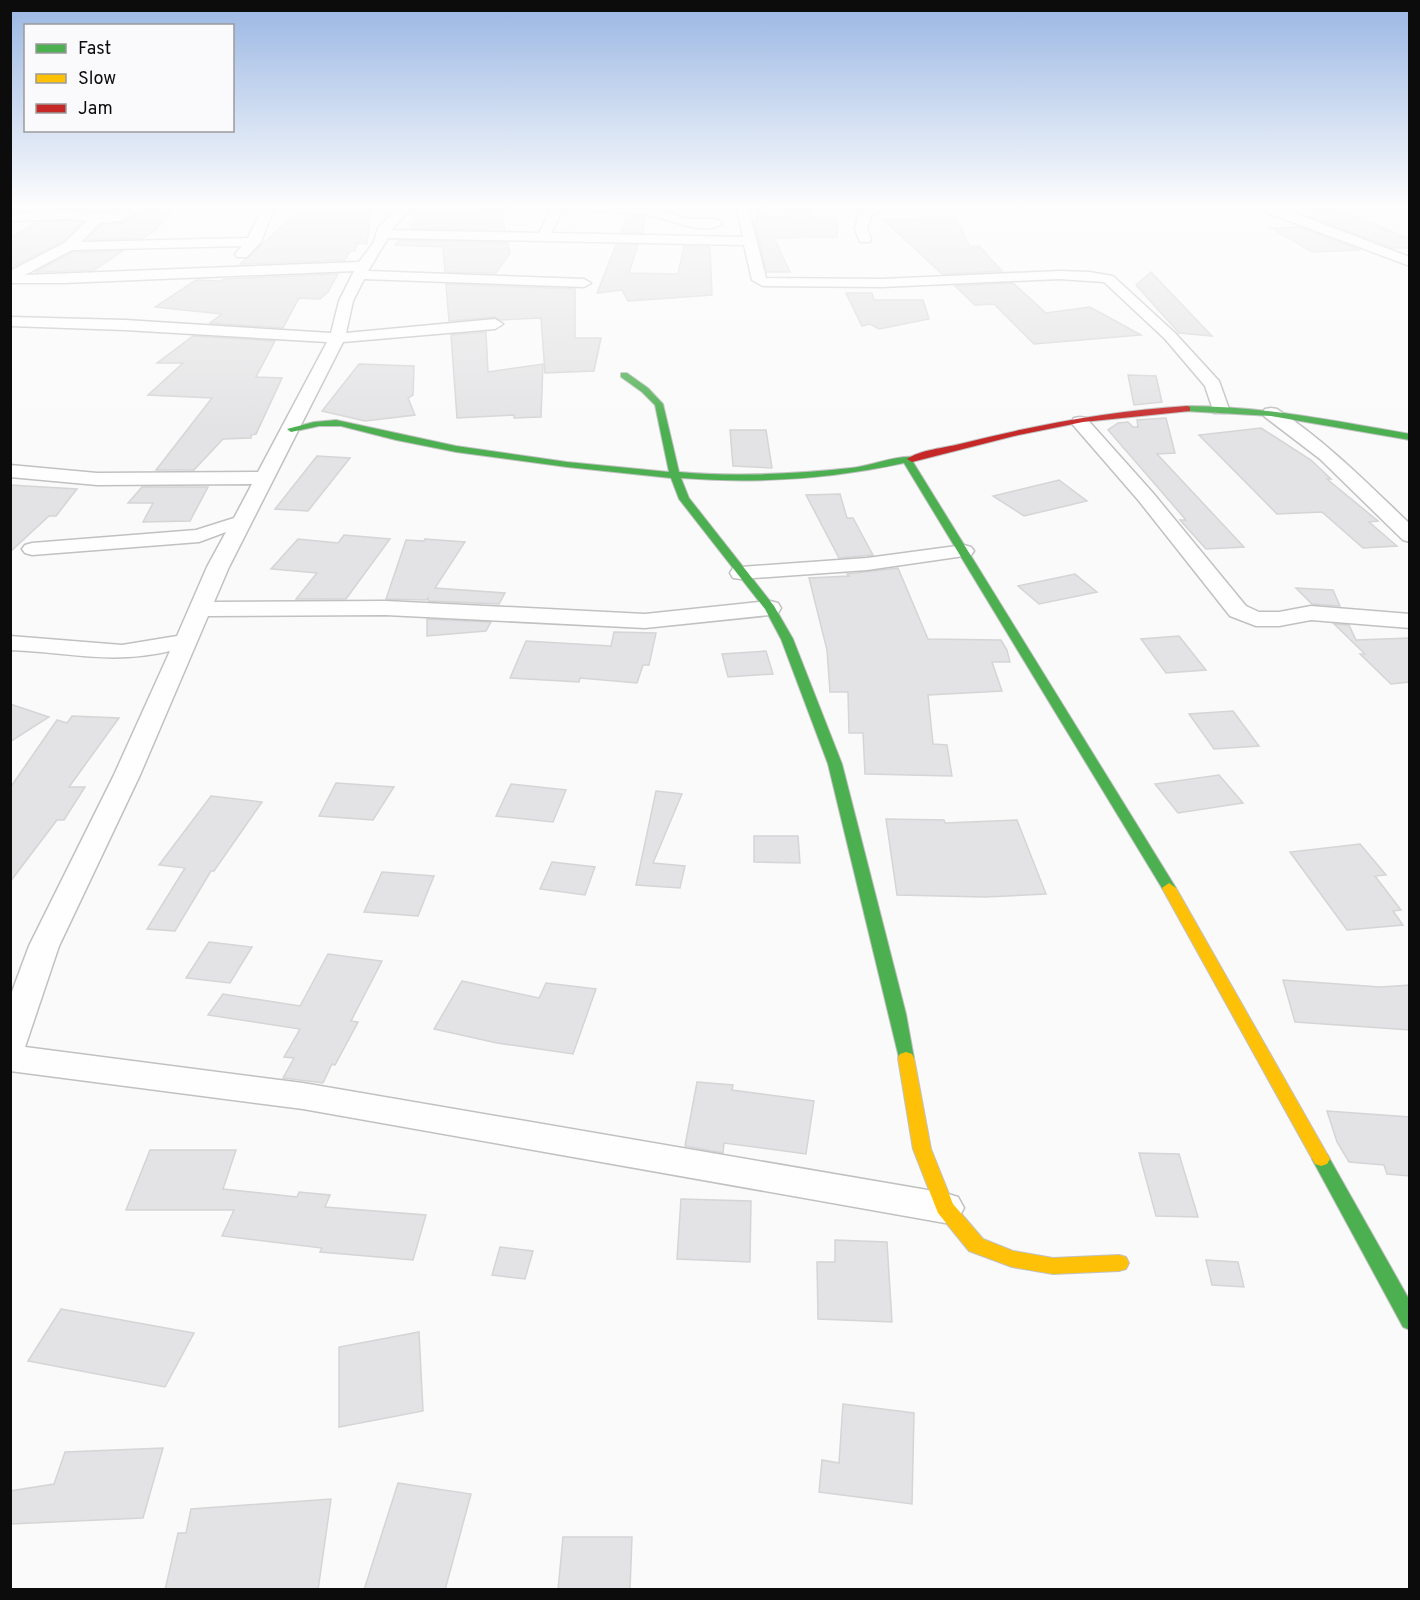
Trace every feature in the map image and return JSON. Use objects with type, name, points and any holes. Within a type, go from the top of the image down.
[{"type":"street","points":[[10,1045],[44,946],[127,775],[218,567],[337,338],[346,301],[356,281]]},
{"type":"street","points":[[544,281],[584,283]]},
{"type":"street","points":[[760,281],[882,283],[934,281]]},
{"type":"street","points":[[1110,281],[1170,336],[1214,385],[1220,409]]},
{"type":"street","points":[[10,321],[337,338],[495,324]]},
{"type":"street","points":[[624,375],[645,390],[659,404],[674,473],[684,499],[770,608],[787,639],[836,764],[898,1014],[922,1149],[945,1208],[976,1245],[1012,1259],[1053,1266],[1119,1263]]},
{"type":"street","points":[[293,422],[337,423],[426,445],[569,466],[773,477],[858,470],[908,460],[1016,431],[1156,410],[1220,409],[1271,413],[1410,437]]},
{"type":"street","points":[[1271,413],[1293,427],[1317,448],[1410,536]]},
{"type":"street","points":[[1080,422],[1146,497],[1238,611],[1256,619],[1279,619],[1311,613],[1410,621]]},
{"type":"street","points":[[908,460],[1188,918],[1410,1321]]},
{"type":"street","points":[[10,471],[97,479],[265,478]]},
{"type":"street","points":[[32,549],[199,536],[227,525],[241,523]]},
{"type":"street","points":[[741,573],[867,564],[964,551]]},
{"type":"street","points":[[200,609],[386,608],[645,621],[770,608]]},
{"type":"street","points":[[10,643],[37,643],[113,652],[144,650],[187,640]]},
{"type":"street","points":[[10,1058],[303,1096],[945,1208]]},
{"type":"building","points":[[195,281],[334,281],[328,292],[320,299],[299,298],[283,328],[210,323],[222,314],[155,307]]},
{"type":"building","points":[[602,281],[711,281],[712,295],[628,301],[622,290],[597,293]]},
{"type":"building","points":[[1141,281],[1159,281],[1212,336],[1179,333],[1136,285]]},
{"type":"building","points":[[1013,283],[1046,313],[1090,307],[1141,335],[1034,344],[994,304],[975,305],[955,286]]},
{"type":"building","points":[[446,284],[575,289],[575,338],[601,338],[594,371],[545,373],[541,318],[500,320],[495,317],[449,321]]},
{"type":"building","points":[[846,293],[872,293],[874,300],[923,300],[929,319],[879,329],[870,324],[862,326]]},
{"type":"building","points":[[486,332],[488,372],[543,364],[541,417],[514,418],[514,415],[457,418],[451,335]]},
{"type":"building","points":[[193,336],[275,341],[256,377],[282,378],[256,434],[251,435],[251,438],[223,439],[194,470],[156,470],[212,398],[148,395],[183,363],[157,363]]},
{"type":"building","points":[[359,364],[414,366],[413,395],[408,398],[415,415],[365,421],[322,411]]},
{"type":"building","points":[[1128,375],[1156,376],[1162,402],[1134,405]]},
{"type":"building","points":[[1166,418],[1175,453],[1157,454],[1244,547],[1206,549],[1180,520],[1186,520],[1108,430],[1118,423],[1128,422],[1133,427],[1138,427],[1137,420]]},
{"type":"building","points":[[1261,428],[1311,460],[1331,479],[1327,479],[1378,521],[1369,522],[1397,546],[1363,548],[1322,512],[1277,514],[1199,435]]},
{"type":"building","points":[[730,430],[766,430],[772,468],[733,466]]},
{"type":"building","points":[[317,456],[350,458],[308,511],[275,509]]},
{"type":"building","points":[[1059,480],[1087,501],[1024,516],[993,496]]},
{"type":"building","points":[[10,485],[77,489],[56,516],[49,516],[10,552]]},
{"type":"building","points":[[142,487],[208,487],[190,521],[143,522],[153,503],[128,503]]},
{"type":"building","points":[[840,494],[847,518],[853,518],[873,555],[839,558],[806,495]]},
{"type":"building","points":[[344,535],[390,539],[346,599],[296,599],[317,573],[271,569],[298,539],[338,543]]},
{"type":"building","points":[[425,539],[465,542],[435,588],[505,593],[499,604],[428,601],[428,598],[426,600],[386,599],[406,540],[424,541]]},
{"type":"building","points":[[898,568],[928,639],[1001,640],[1007,650],[1010,662],[992,662],[1002,691],[928,695],[933,744],[947,745],[952,776],[865,774],[863,733],[849,733],[848,692],[830,692],[827,650],[809,578],[849,576],[847,574]]},
{"type":"building","points":[[1075,574],[1097,592],[1039,604],[1018,586]]},
{"type":"building","points":[[1296,588],[1333,590],[1340,606],[1312,604]]},
{"type":"building","points":[[427,619],[491,622],[486,631],[427,636]]},
{"type":"building","points":[[1334,624],[1349,625],[1356,640],[1410,638],[1410,682],[1391,684],[1360,654],[1365,654]]},
{"type":"building","points":[[614,632],[656,633],[649,665],[643,665],[637,683],[580,678],[579,682],[510,678],[526,641],[611,646]]},
{"type":"building","points":[[1179,636],[1206,670],[1166,673],[1141,639]]},
{"type":"building","points":[[766,651],[773,674],[728,677],[722,654]]},
{"type":"building","points":[[10,704],[49,717],[10,742]]},
{"type":"building","points":[[1233,711],[1259,746],[1214,749],[1189,714]]},
{"type":"building","points":[[72,716],[119,718],[69,787],[85,787],[64,820],[57,820],[10,882],[10,788],[57,720],[67,723]]},
{"type":"building","points":[[1219,775],[1243,803],[1178,813],[1155,784]]},
{"type":"building","points":[[336,783],[394,787],[373,820],[319,816]]},
{"type":"building","points":[[511,784],[566,790],[553,822],[496,816]]},
{"type":"building","points":[[656,791],[682,794],[653,863],[685,866],[680,888],[636,885]]},
{"type":"building","points":[[211,796],[262,802],[214,871],[211,871],[175,931],[147,929],[185,868],[159,865]]},
{"type":"building","points":[[886,819],[944,820],[945,823],[1017,820],[1046,894],[985,897],[897,895]]},
{"type":"building","points":[[754,836],[798,836],[800,863],[754,862]]},
{"type":"building","points":[[1360,844],[1386,875],[1375,876],[1401,910],[1393,911],[1403,925],[1347,930],[1290,852]]},
{"type":"building","points":[[552,862],[595,867],[585,895],[540,889]]},
{"type":"building","points":[[382,872],[434,876],[418,916],[364,912]]},
{"type":"building","points":[[209,942],[252,947],[230,983],[186,978]]},
{"type":"building","points":[[328,954],[382,961],[351,1021],[358,1022],[323,1083],[283,1078],[294,1058],[284,1057],[300,1029],[208,1015],[223,994],[300,1006]]},
{"type":"building","points":[[1283,980],[1380,987],[1410,985],[1410,1030],[1295,1022]]},
{"type":"building","points":[[462,981],[539,998],[546,983],[596,989],[573,1054],[497,1043],[434,1029]]},
{"type":"building","points":[[697,1082],[733,1085],[732,1090],[814,1101],[806,1154],[724,1143],[723,1153],[685,1146]]},
{"type":"building","points":[[1327,1111],[1410,1117],[1410,1176],[1387,1174],[1384,1165],[1349,1162],[1337,1142]]},
{"type":"building","points":[[150,1150],[236,1150],[223,1189],[297,1197],[299,1192],[330,1195],[325,1207],[426,1215],[413,1260],[320,1252],[322,1248],[222,1236],[234,1210],[126,1210]]},
{"type":"building","points":[[1139,1153],[1179,1154],[1198,1217],[1156,1216]]},
{"type":"building","points":[[681,1199],[751,1201],[750,1262],[677,1259]]},
{"type":"building","points":[[835,1240],[887,1242],[892,1322],[818,1319],[817,1262],[835,1262]]},
{"type":"building","points":[[500,1247],[533,1251],[525,1279],[492,1275]]},
{"type":"building","points":[[1206,1260],[1238,1262],[1244,1287],[1212,1285]]},
{"type":"building","points":[[61,1309],[194,1333],[165,1387],[28,1361]]},
{"type":"building","points":[[419,1332],[423,1411],[339,1427],[339,1347]]},
{"type":"building","points":[[843,1404],[914,1413],[912,1504],[819,1492],[822,1460],[839,1463]]},
{"type":"building","points":[[163,1448],[143,1518],[10,1524],[10,1491],[54,1484],[65,1452]]},
{"type":"building","points":[[398,1483],[471,1494],[445,1590],[364,1590]]},
{"type":"building","points":[[331,1499],[318,1590],[165,1590],[178,1533],[186,1533],[191,1509]]},
{"type":"building","points":[[563,1537],[632,1537],[630,1590],[558,1590]]},
{"type":"traffic: fast","points":[[624,375],[645,390],[659,404],[674,473],[684,499],[770,608],[787,639],[835,764],[898,1014],[906,1058]]},
{"type":"traffic: fast","points":[[1187,409],[1271,413],[1410,437]]},
{"type":"traffic: fast","points":[[291,429],[319,424],[341,424],[456,449],[567,465],[685,476],[744,478],[802,476],[858,470],[912,459]]},
{"type":"traffic: fast","points":[[907,460],[1169,888]]},
{"type":"traffic: fast","points":[[1321,1159],[1410,1321]]},
{"type":"traffic: slow","points":[[1169,888],[1321,1159]]},
{"type":"traffic: slow","points":[[906,1058],[922,1149],[945,1208],[976,1245],[1012,1259],[1053,1266],[1119,1263]]},
{"type":"traffic: jam","points":[[912,459],[1048,426],[1117,415],[1187,409]]}]
